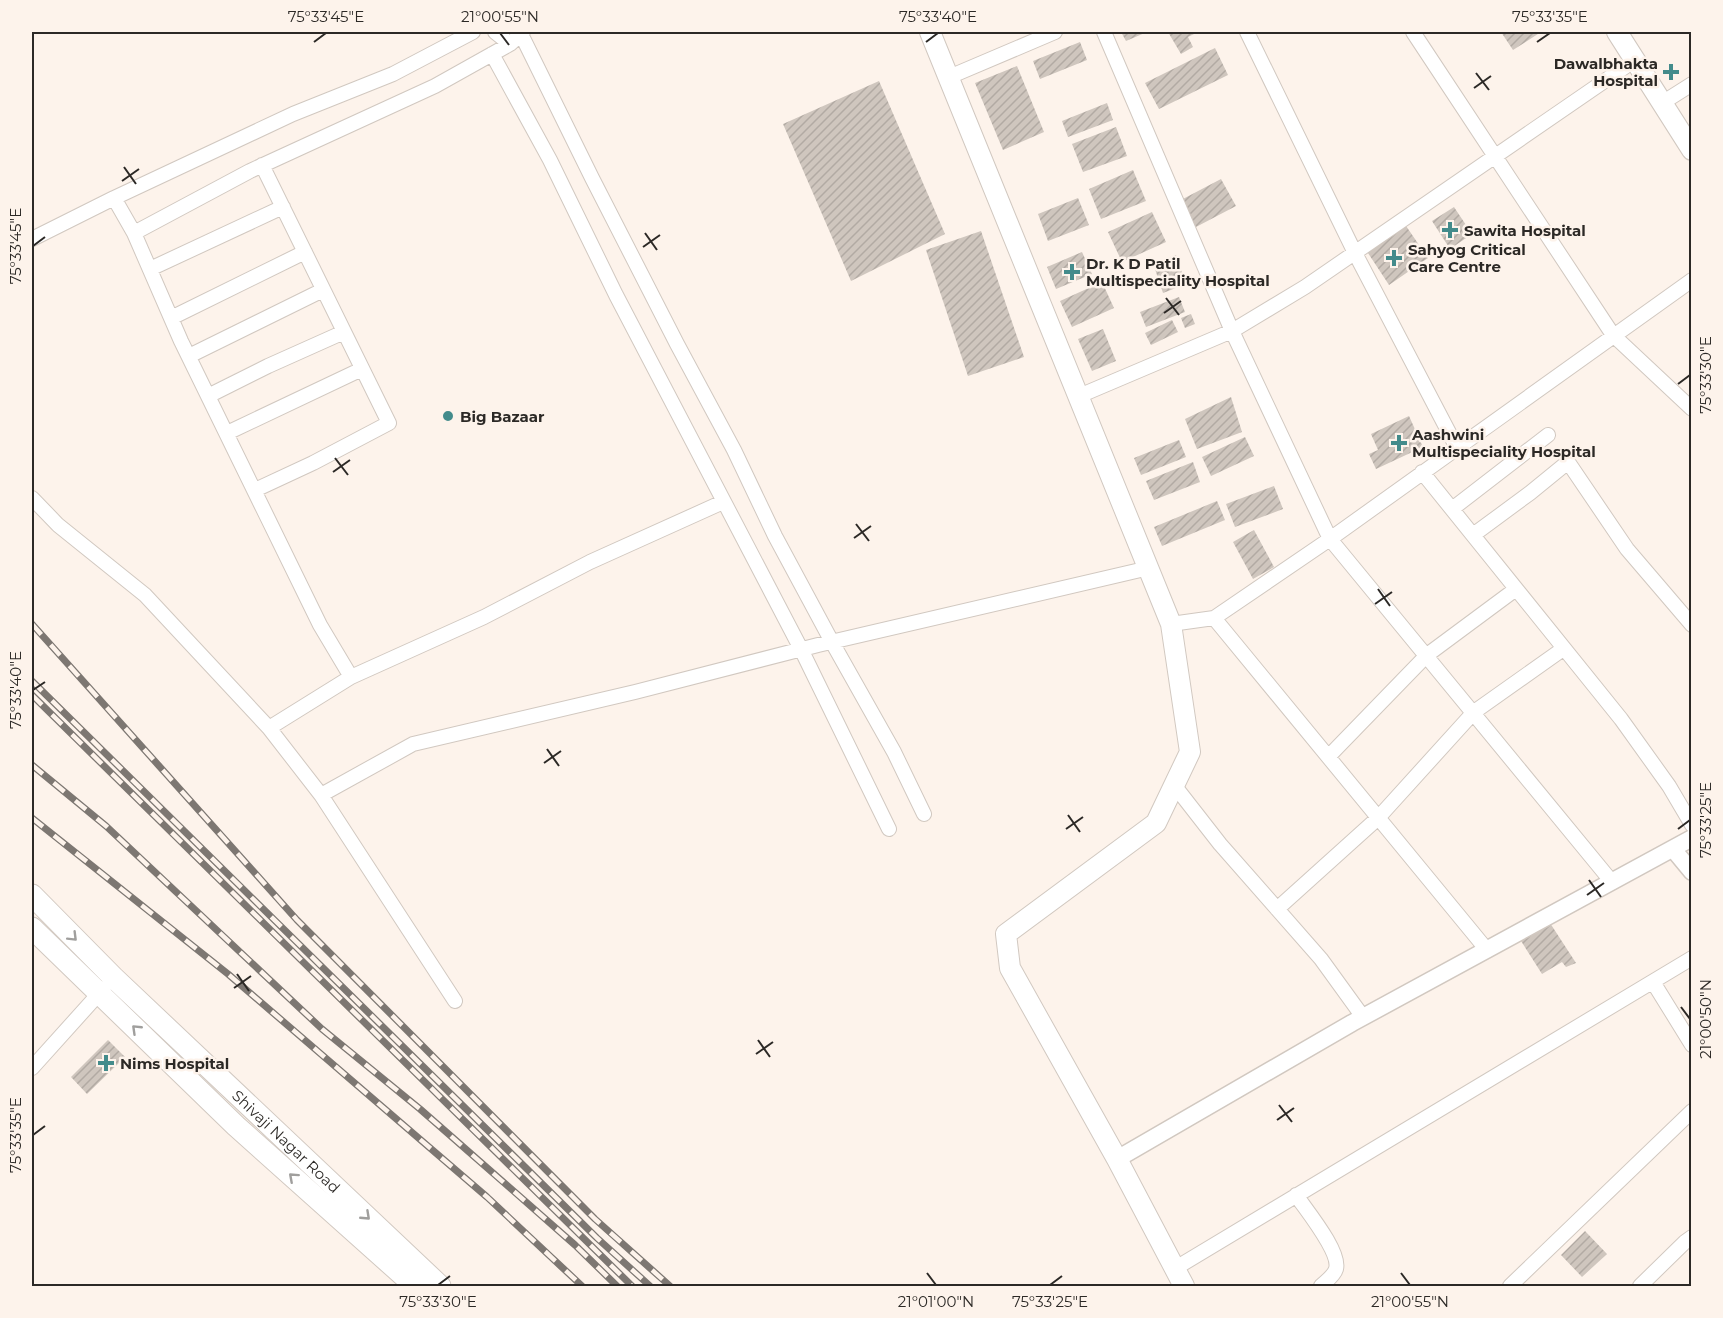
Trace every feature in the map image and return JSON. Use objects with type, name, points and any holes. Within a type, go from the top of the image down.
[{"type":"main road","points":[[930,32],[1171,624],[1190,752],[1156,823],[1006,934],[1010,968],[1184,1287]]},
{"type":"main road","points":[[1617,32],[1692,150]]},
{"type":"main road","name":"Shivaji Nagar Road","points":[[32,895],[113,977],[440,1287]]},
{"type":"main road","name":"Shivaji Nagar Road","points":[[32,928],[236,1126],[415,1287]]},
{"type":"street","points":[[32,239],[293,114],[393,74],[473,32]]},
{"type":"street","points":[[495,32],[516,35]]},
{"type":"street","points":[[949,77],[1055,32]]},
{"type":"street","points":[[1104,32],[1232,331],[1330,539],[1612,882]]},
{"type":"street","points":[[1247,32],[1355,253],[1456,446]]},
{"type":"street","points":[[1413,32],[1613,335],[1692,409]]},
{"type":"street","points":[[134,233],[262,165],[435,86],[492,54],[516,35]]},
{"type":"street","points":[[516,35],[734,450],[776,536],[894,752],[924,814]]},
{"type":"street","points":[[492,54],[550,160],[616,295],[801,649],[889,829]]},
{"type":"street","points":[[1078,396],[1232,331],[1305,287],[1635,60]]},
{"type":"street","points":[[1662,103],[1692,84]]},
{"type":"street","points":[[255,490],[389,423],[262,165]]},
{"type":"street","points":[[114,198],[134,233],[189,356],[320,625],[351,677]]},
{"type":"street","points":[[150,269],[283,207]]},
{"type":"street","points":[[171,318],[305,252]]},
{"type":"street","points":[[1171,624],[1214,618],[1330,539],[1456,446],[1692,280]]},
{"type":"street","points":[[189,356],[323,290]]},
{"type":"street","points":[[208,396],[344,332]]},
{"type":"street","points":[[227,434],[362,369]]},
{"type":"street","points":[[1452,509],[1548,435]]},
{"type":"street","points":[[1473,536],[1568,462],[1627,549],[1692,625]]},
{"type":"street","points":[[1422,472],[1621,719],[1669,786],[1692,825]]},
{"type":"street","points":[[32,498],[58,525],[145,596],[269,728],[321,795],[455,1001]]},
{"type":"street","points":[[269,728],[351,677],[484,617],[590,562],[723,502]]},
{"type":"street","points":[[321,795],[413,744],[635,692],[801,649],[1149,568]]},
{"type":"street","points":[[1329,756],[1427,655],[1516,589]]},
{"type":"street","points":[[1214,618],[1487,950]]},
{"type":"street","points":[[1277,909],[1378,818],[1474,712],[1563,649]]},
{"type":"street","points":[[1174,785],[1220,844],[1321,959],[1363,1017]]},
{"type":"street","points":[[1116,1159],[1363,1017],[1692,838]]},
{"type":"street","points":[[1674,849],[1692,872]]},
{"type":"street","points":[[1174,1269],[1692,958]]},
{"type":"street","points":[[32,1068],[113,977]]},
{"type":"street","points":[[1653,982],[1692,1045]]},
{"type":"street","points":[[1510,1287],[1692,1111]]},
{"type":"street","points":[[1296,1196],[1332,1247],[1337,1264],[1336,1272],[1321,1287]]},
{"type":"street","points":[[1640,1287],[1685,1242],[1692,1238]]},
{"type":"building","points":[[1121,32],[1147,32],[1126,41]]},
{"type":"building","points":[[1168,32],[1198,32],[1188,37],[1193,47],[1181,54]]},
{"type":"building","points":[[1501,32],[1541,32],[1513,50]]},
{"type":"building","points":[[1080,42],[1087,60],[1040,79],[1033,61]]},
{"type":"building","points":[[1215,48],[1228,75],[1159,109],[1145,83]]},
{"type":"building","points":[[1017,66],[1044,132],[1003,150],[975,83]]},
{"type":"building","points":[[879,81],[945,234],[851,281],[783,124]]},
{"type":"building","points":[[1107,103],[1113,120],[1068,137],[1062,121]]},
{"type":"building","points":[[1116,127],[1127,156],[1083,172],[1072,144]]},
{"type":"building","points":[[1133,170],[1146,201],[1101,219],[1089,189]]},
{"type":"building","points":[[1221,179],[1236,206],[1196,227],[1181,200]]},
{"type":"building","points":[[1078,198],[1089,225],[1048,241],[1038,214]]},
{"type":"building","points":[[1454,207],[1472,234],[1450,249],[1432,221]]},
{"type":"building","points":[[1152,212],[1166,242],[1122,262],[1108,232]]},
{"type":"building","points":[[1404,223],[1428,258],[1389,285],[1366,250]]},
{"type":"building","points":[[981,231],[1024,357],[968,376],[926,250]]},
{"type":"building","points":[[1082,252],[1092,274],[1056,289],[1047,267]]},
{"type":"building","points":[[1176,255],[1186,284],[1163,293],[1153,263]]},
{"type":"building","points":[[1102,282],[1114,308],[1072,327],[1060,301]]},
{"type":"building","points":[[1179,297],[1185,312],[1146,327],[1140,312]]},
{"type":"building","points":[[1191,314],[1195,324],[1185,328],[1181,318]]},
{"type":"building","points":[[1172,320],[1178,332],[1151,345],[1145,333]]},
{"type":"building","points":[[1103,329],[1116,361],[1092,371],[1078,339]]},
{"type":"building","points":[[1231,397],[1242,432],[1197,449],[1185,419]]},
{"type":"building","points":[[1409,416],[1423,447],[1376,469],[1369,454],[1378,450],[1371,434]]},
{"type":"building","points":[[1245,437],[1254,456],[1211,476],[1202,457]]},
{"type":"building","points":[[1179,440],[1186,457],[1141,475],[1134,458]]},
{"type":"building","points":[[1193,462],[1200,482],[1154,500],[1146,481]]},
{"type":"building","points":[[1274,486],[1283,509],[1235,527],[1226,504]]},
{"type":"building","points":[[1217,501],[1225,520],[1162,546],[1154,527]]},
{"type":"building","points":[[1254,530],[1274,567],[1253,579],[1233,542]]},
{"type":"building","points":[[1550,923],[1576,963],[1566,967],[1562,962],[1542,974],[1521,941]]},
{"type":"building","points":[[108,1040],[125,1057],[87,1094],[71,1077]]},
{"type":"building","points":[[1585,1231],[1607,1254],[1582,1277],[1561,1255]]},
{"type":"railway","points":[[32,624],[297,920],[595,1219],[670,1286]]},
{"type":"railway","points":[[32,681],[597,1238],[650,1286]]},
{"type":"railway","points":[[32,695],[632,1286]]},
{"type":"railway","points":[[32,765],[106,826],[322,1029],[420,1109],[575,1245],[617,1286]]},
{"type":"railway","points":[[32,818],[228,974],[487,1197],[582,1286]]},
{"type":"place","name":"Dawalbhakta Hospital","points":[[1671,72]]},
{"type":"place","name":"Sawita Hospital","points":[[1450,230]]},
{"type":"place","name":"Sahyog Critical Care Centre","points":[[1394,258]]},
{"type":"place","name":"Dr. K D Patil Multispeciality Hospital","points":[[1072,272]]},
{"type":"place","name":"Big Bazaar","points":[[448,416]]},
{"type":"place","name":"Aashwini Multispeciality Hospital","points":[[1399,443]]},
{"type":"place","name":"Nims Hospital","points":[[106,1063]]}]
